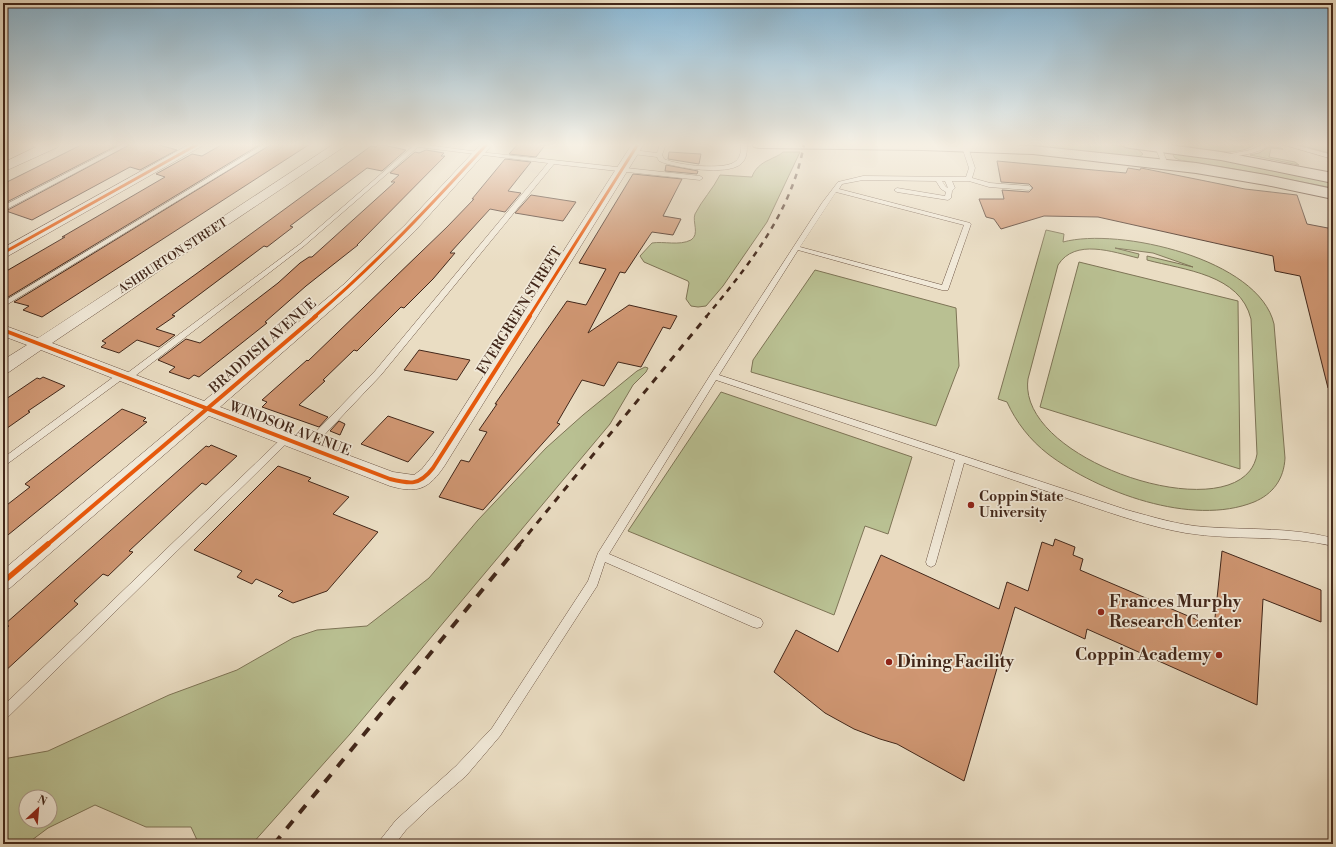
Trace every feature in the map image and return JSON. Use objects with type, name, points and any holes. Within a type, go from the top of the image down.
[{"type":"main road","points":[[1280,184],[1333,194]]},
{"type":"street","points":[[3,253],[127,184]]},
{"type":"street","name":"ASHBURTON STREET","points":[[3,368],[282,184]]},
{"type":"street","name":"BRADDISH AVENUE","points":[[3,582],[370,268],[426,212],[452,184]]},
{"type":"street","name":"EVERGREEN STREET","points":[[414,484],[423,479],[439,460],[614,184]]},
{"type":"street","name":"WINDSOR AVENUE","points":[[3,330],[41,343],[307,447],[390,478],[414,484]]},
{"type":"lane","points":[[3,209],[52,184]]},
{"type":"lane","points":[[3,305],[203,184]]},
{"type":"lane","points":[[3,463],[125,376],[302,244],[372,184]]},
{"type":"lane","points":[[307,447],[378,373],[534,184]]},
{"type":"lane","points":[[386,844],[401,825],[461,771],[496,732],[593,583],[602,556],[714,376],[840,184]]},
{"type":"lane","points":[[941,184],[943,188],[949,191]]},
{"type":"lane","points":[[897,190],[913,194],[948,198],[949,191],[952,188],[950,184]]},
{"type":"lane","points":[[984,184],[1029,188]]},
{"type":"lane","points":[[797,248],[945,288],[968,224],[835,190]]},
{"type":"lane","points":[[714,376],[1127,514],[1166,524],[1203,531],[1290,533],[1333,542]]},
{"type":"lane","points":[[3,714],[286,439]]},
{"type":"lane","points":[[931,562],[960,459]]},
{"type":"lane","points":[[602,556],[757,623]]},
{"type":"green space","points":[[715,184],[785,184],[767,222],[723,286],[706,306],[691,306],[686,299],[689,283],[688,281],[644,262],[640,256],[652,243],[682,243],[691,240],[695,235],[695,214]]},
{"type":"green space","points":[[1310,184],[1333,184],[1333,188]]},
{"type":"green space","points":[[1046,230],[1064,234],[1063,242],[1088,239],[1117,239],[1150,244],[1184,253],[1215,266],[1243,282],[1263,301],[1274,324],[1285,458],[1284,466],[1280,479],[1267,495],[1254,502],[1229,509],[1203,510],[1175,508],[1146,502],[1093,481],[1069,468],[1048,454],[1035,443],[1024,430],[1007,402],[998,399]],"holes":[[[1115,248],[1153,253],[1193,267],[1147,256],[1147,260],[1193,271],[1209,276],[1223,283],[1235,292],[1245,304],[1251,319],[1257,454],[1243,477],[1214,488],[1176,488],[1133,478],[1092,461],[1057,438],[1034,410],[1028,379],[1058,265],[1065,257],[1084,249],[1106,250],[1138,258],[1139,254]]]},
{"type":"green space","points":[[1079,262],[1238,301],[1240,469],[1040,407]]},
{"type":"green space","points":[[815,270],[956,308],[959,366],[936,426],[751,372],[753,360]]},
{"type":"green space","points":[[645,367],[648,368],[633,385],[610,424],[350,734],[252,844],[195,844],[197,840],[191,827],[146,827],[95,805],[58,823],[58,789],[18,789],[18,829],[47,829],[28,843],[10,844],[3,838],[3,759],[48,751],[169,695],[237,670],[293,638],[317,630],[367,626],[429,578],[478,520],[546,448],[583,415],[637,371]]},
{"type":"green space","points":[[721,392],[912,457],[888,534],[865,526],[834,615],[628,531]]},
{"type":"building","points":[[4,184],[43,184],[3,204]]},
{"type":"building","points":[[57,184],[99,184],[32,220],[6,211]]},
{"type":"building","points":[[154,184],[196,184],[5,299],[3,298],[3,273],[65,237],[62,237]]},
{"type":"building","points":[[207,184],[249,184],[42,317],[23,310],[29,306],[14,302]]},
{"type":"building","points":[[320,184],[346,184],[290,226],[293,227],[267,247],[264,246],[172,315],[175,316],[156,329],[175,335],[159,347],[137,340],[119,353],[101,347],[106,343],[102,341]]},
{"type":"building","points":[[393,184],[418,184],[358,245],[306,286],[265,322],[267,323],[199,377],[194,375],[189,379],[169,372],[175,367],[158,360],[186,339],[200,343],[278,283],[300,263],[309,257],[312,257]]},
{"type":"building","points":[[485,184],[514,184],[508,191],[521,193],[505,212],[490,209],[450,253],[455,253],[433,279],[404,308],[401,307],[357,351],[354,350],[323,380],[325,381],[299,405],[328,417],[319,427],[262,407],[267,402],[262,400],[307,360],[308,361],[447,227],[474,199],[472,199]]},
{"type":"building","points":[[627,184],[680,184],[663,216],[681,219],[673,235],[652,232],[625,273],[620,272],[588,333],[629,305],[677,316],[670,329],[663,327],[641,367],[618,362],[604,386],[582,380],[557,423],[560,424],[483,510],[439,497],[461,460],[469,462],[487,432],[479,430],[497,404],[495,404],[567,301],[586,305],[606,269],[579,263]]},
{"type":"building","points":[[1022,184],[1218,184],[1245,189],[1297,195],[1307,224],[1333,229],[1333,388],[1328,388],[1300,276],[1275,271],[1273,256],[1098,217],[1044,216],[1001,229],[994,219],[986,217],[979,199],[1004,199],[1002,190],[1029,192],[1033,188],[1029,184]]},
{"type":"building","points":[[531,195],[576,202],[563,221],[515,213]]},
{"type":"building","points":[[419,350],[470,360],[457,380],[404,370]]},
{"type":"building","points":[[43,377],[65,386],[28,411],[30,412],[3,431],[3,401],[37,378],[40,379]]},
{"type":"building","points":[[122,409],[146,418],[143,421],[147,422],[3,539],[3,508],[30,487],[25,484]]},
{"type":"building","points":[[388,416],[434,432],[408,462],[361,444]]},
{"type":"building","points":[[339,421],[345,424],[340,435],[330,431]]},
{"type":"building","points":[[211,445],[237,456],[206,485],[202,483],[129,551],[133,552],[108,576],[103,574],[74,601],[78,604],[3,673],[3,631],[9,626],[5,624],[206,446],[209,447]]},
{"type":"building","points":[[278,466],[311,478],[308,481],[349,497],[333,514],[378,532],[327,591],[293,603],[278,596],[283,591],[256,579],[252,584],[237,577],[242,571],[194,550]]},
{"type":"building","points":[[1055,539],[1075,547],[1073,555],[1083,559],[1080,570],[1214,627],[1222,551],[1321,590],[1321,622],[1263,599],[1257,705],[1087,629],[1085,639],[1015,607],[964,781],[897,744],[854,729],[825,713],[774,672],[796,630],[838,652],[881,555],[999,609],[1007,582],[1028,591],[1042,542],[1053,546]]},
{"type":"railway","points":[[706,317],[738,278],[767,236],[779,215],[793,184]]},
{"type":"railway","points":[[519,545],[707,316]]},
{"type":"railway","points":[[274,844],[520,544]]},
{"type":"cycle path","points":[[3,253],[127,184]]},
{"type":"cycle path","points":[[3,582],[348,288],[410,228],[451,184]]},
{"type":"cycle path","points":[[3,330],[390,479],[407,483],[419,482],[429,474],[439,460],[613,184]]},
{"type":"place","name":"Coppin State University","points":[[971,505]]},
{"type":"place","name":"Frances Murphy Research Center","points":[[1101,612]]},
{"type":"place","name":"Coppin Academy","points":[[1219,655]]},
{"type":"place","name":"Dining Facility","points":[[889,662]]}]
